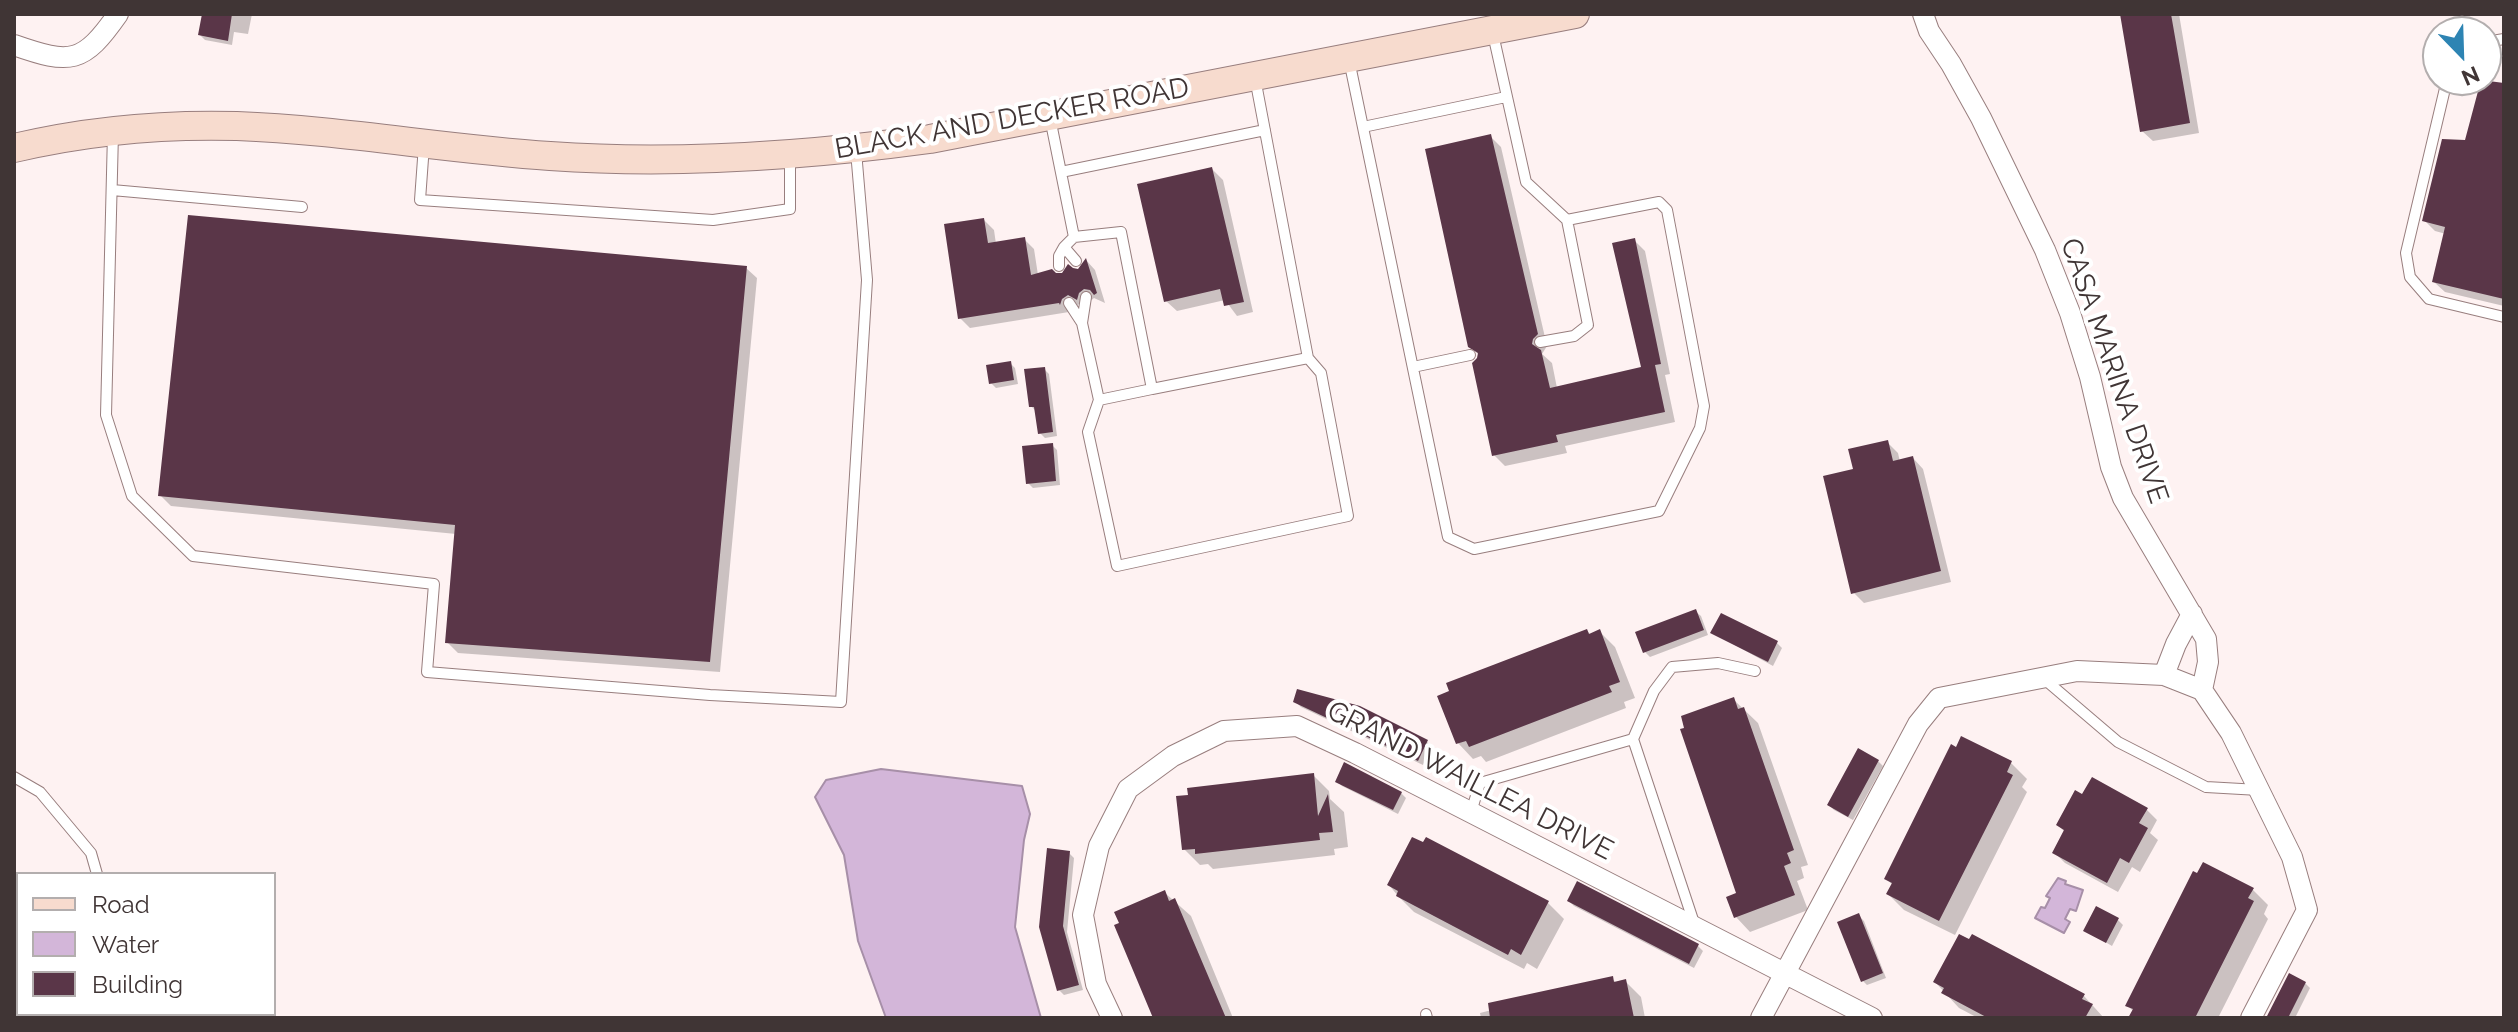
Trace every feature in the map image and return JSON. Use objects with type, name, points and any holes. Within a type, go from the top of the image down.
[{"type":"main road","name":"BLACK AND DECKER ROAD","points":[[14,148],[113,132],[235,126],[549,156],[656,162],[856,149],[930,139],[1575,14]]},
{"type":"street","points":[[14,45],[51,58],[83,53],[98,43],[118,14]]},
{"type":"street","name":"CASA MARINA DRIVE","points":[[1923,14],[1929,31],[1981,118],[2045,250],[2070,313],[2090,377],[2111,467],[2123,498],[2206,639],[2208,662],[2202,690]]},
{"type":"street","points":[[2164,675],[2192,614]]},
{"type":"street","points":[[2176,644],[2208,662]]},
{"type":"street","points":[[1761,1018],[1918,724],[1939,698],[2077,671],[2164,675],[2202,690],[2231,733],[2292,857],[2307,910],[2251,1018]]},
{"type":"street","name":"GRAND WAILLEA DRIVE","points":[[1112,1018],[1096,984],[1083,915],[1099,846],[1128,789],[1173,756],[1224,731],[1297,726],[1872,1018]]},
{"type":"lane","points":[[1492,30],[1526,182],[1567,220],[1588,325],[1574,336],[1540,342]]},
{"type":"lane","points":[[1349,58],[1448,537],[1474,549],[1659,511],[1700,428],[1704,406],[1667,210],[1659,202],[1567,220]]},
{"type":"lane","points":[[1069,303],[1082,323],[1099,400],[1088,432],[1117,566],[1348,516],[1321,373],[1308,358],[1255,76]]},
{"type":"lane","points":[[2443,96],[2406,253],[2410,277],[2429,299],[2504,317]]},
{"type":"lane","points":[[1363,127],[1506,97]]},
{"type":"lane","points":[[1050,116],[1074,237]]},
{"type":"lane","points":[[1061,172],[1265,130]]},
{"type":"lane","points":[[113,132],[106,415],[132,496],[193,556],[434,584],[427,672],[710,695],[841,702],[867,280],[856,149]]},
{"type":"lane","points":[[424,143],[420,200],[713,220],[790,209],[790,154]]},
{"type":"lane","points":[[112,190],[302,207]]},
{"type":"lane","points":[[1059,266],[1059,256],[1074,237],[1121,232],[1152,389]]},
{"type":"lane","points":[[1064,247],[1076,261]]},
{"type":"lane","points":[[1082,323],[1086,297]]},
{"type":"lane","points":[[1413,367],[1470,355]]},
{"type":"lane","points":[[1099,400],[1308,358]]},
{"type":"lane","points":[[1695,927],[1633,739],[1654,691],[1672,667],[1718,663],[1755,671]]},
{"type":"lane","points":[[2042,678],[2118,742],[2206,787],[2259,790]]},
{"type":"lane","points":[[1471,812],[1480,783],[1633,739]]},
{"type":"lane","points":[[14,777],[40,792],[91,853],[96,872]]},
{"type":"water","points":[[881,769],[1022,786],[1030,814],[1024,840],[1015,927],[1041,1018],[886,1018],[858,941],[844,855],[815,797],[826,780]]},
{"type":"water","points":[[2058,878],[2083,890],[2076,911],[2070,909],[2065,919],[2070,922],[2064,933],[2035,918],[2041,907],[2045,908],[2050,898],[2046,896]]},
{"type":"building","points":[[202,14],[232,14],[228,41],[198,35]]},
{"type":"building","points":[[2120,14],[2171,14],[2190,123],[2140,132]]},
{"type":"building","points":[[2504,83],[2504,299],[2432,282],[2445,227],[2422,221],[2442,139],[2465,140],[2477,96],[2502,96]]},
{"type":"building","points":[[1491,134],[1538,334],[1532,344],[1541,350],[1550,388],[1641,367],[1612,243],[1635,238],[1661,364],[1655,365],[1665,412],[1556,435],[1558,442],[1492,456],[1472,363],[1478,353],[1468,347],[1425,149]]},
{"type":"building","points":[[1212,167],[1244,302],[1224,306],[1220,289],[1164,302],[1137,184]]},
{"type":"building","points":[[188,215],[747,266],[710,662],[445,643],[455,525],[158,496]]},
{"type":"building","points":[[984,218],[988,243],[1025,237],[1031,275],[1052,269],[1062,273],[1068,264],[1078,269],[1086,258],[1097,293],[1094,295],[1084,289],[1077,300],[1068,295],[1060,305],[958,319],[944,224]]},
{"type":"building","points":[[1011,361],[1014,380],[989,384],[986,365]]},
{"type":"building","points":[[1045,367],[1053,432],[1038,434],[1034,407],[1029,407],[1024,369]]},
{"type":"building","points":[[1888,440],[1893,461],[1913,456],[1941,571],[1851,594],[1823,476],[1853,469],[1848,449]]},
{"type":"building","points":[[1053,443],[1056,481],[1026,484],[1022,446]]},
{"type":"building","points":[[1696,609],[1704,630],[1643,653],[1635,632]]},
{"type":"building","points":[[1721,613],[1778,641],[1768,662],[1710,633]]},
{"type":"building","points":[[1587,629],[1589,634],[1600,629],[1620,682],[1609,686],[1612,692],[1469,747],[1466,741],[1456,744],[1437,696],[1449,691],[1446,683]]},
{"type":"building","points":[[1297,689],[1360,706],[1428,740],[1418,761],[1293,702]]},
{"type":"building","points":[[1734,697],[1738,709],[1744,707],[1794,850],[1787,853],[1791,863],[1784,866],[1795,895],[1734,918],[1726,897],[1736,893],[1680,729],[1684,728],[1681,716]]},
{"type":"building","points":[[1961,736],[2012,761],[2007,772],[2013,775],[1939,921],[1886,894],[1892,883],[1884,879],[1951,744],[1956,747]]},
{"type":"building","points":[[1858,748],[1879,760],[1848,817],[1827,805]]},
{"type":"building","points":[[1344,762],[1402,792],[1393,810],[1335,782]]},
{"type":"building","points":[[1314,773],[1318,816],[1328,794],[1333,832],[1319,833],[1320,840],[1195,854],[1195,849],[1182,850],[1176,796],[1188,795],[1187,788]]},
{"type":"building","points":[[2092,777],[2148,808],[2139,823],[2148,828],[2129,863],[2120,858],[2107,883],[2052,853],[2064,830],[2056,825],[2075,790],[2082,794]]},
{"type":"building","points":[[1412,837],[1423,842],[1426,837],[1549,901],[1521,955],[1511,949],[1508,955],[1396,896],[1398,891],[1387,885]]},
{"type":"building","points":[[1047,848],[1070,851],[1063,926],[1079,985],[1057,991],[1039,927]]},
{"type":"building","points":[[2203,862],[2254,888],[2248,898],[2254,901],[2195,1018],[2128,1018],[2133,1009],[2125,1006],[2193,871],[2197,873]]},
{"type":"building","points":[[1577,881],[1699,944],[1689,964],[1567,901]]},
{"type":"building","points":[[1165,890],[1169,901],[1175,898],[1226,1018],[1153,1018],[1114,925],[1119,923],[1114,912]]},
{"type":"building","points":[[2096,906],[2119,918],[2106,943],[2083,931]]},
{"type":"building","points":[[1859,913],[1883,973],[1861,982],[1837,922]]},
{"type":"building","points":[[1959,934],[1969,939],[1972,934],[2085,994],[2082,999],[2093,1004],[2085,1018],[1988,1018],[1941,993],[1944,988],[1933,982]]},
{"type":"building","points":[[2289,973],[2306,982],[2288,1018],[2266,1018]]},
{"type":"building","points":[[1613,976],[1614,982],[1626,979],[1634,1018],[1490,1018],[1488,1003]]}]
